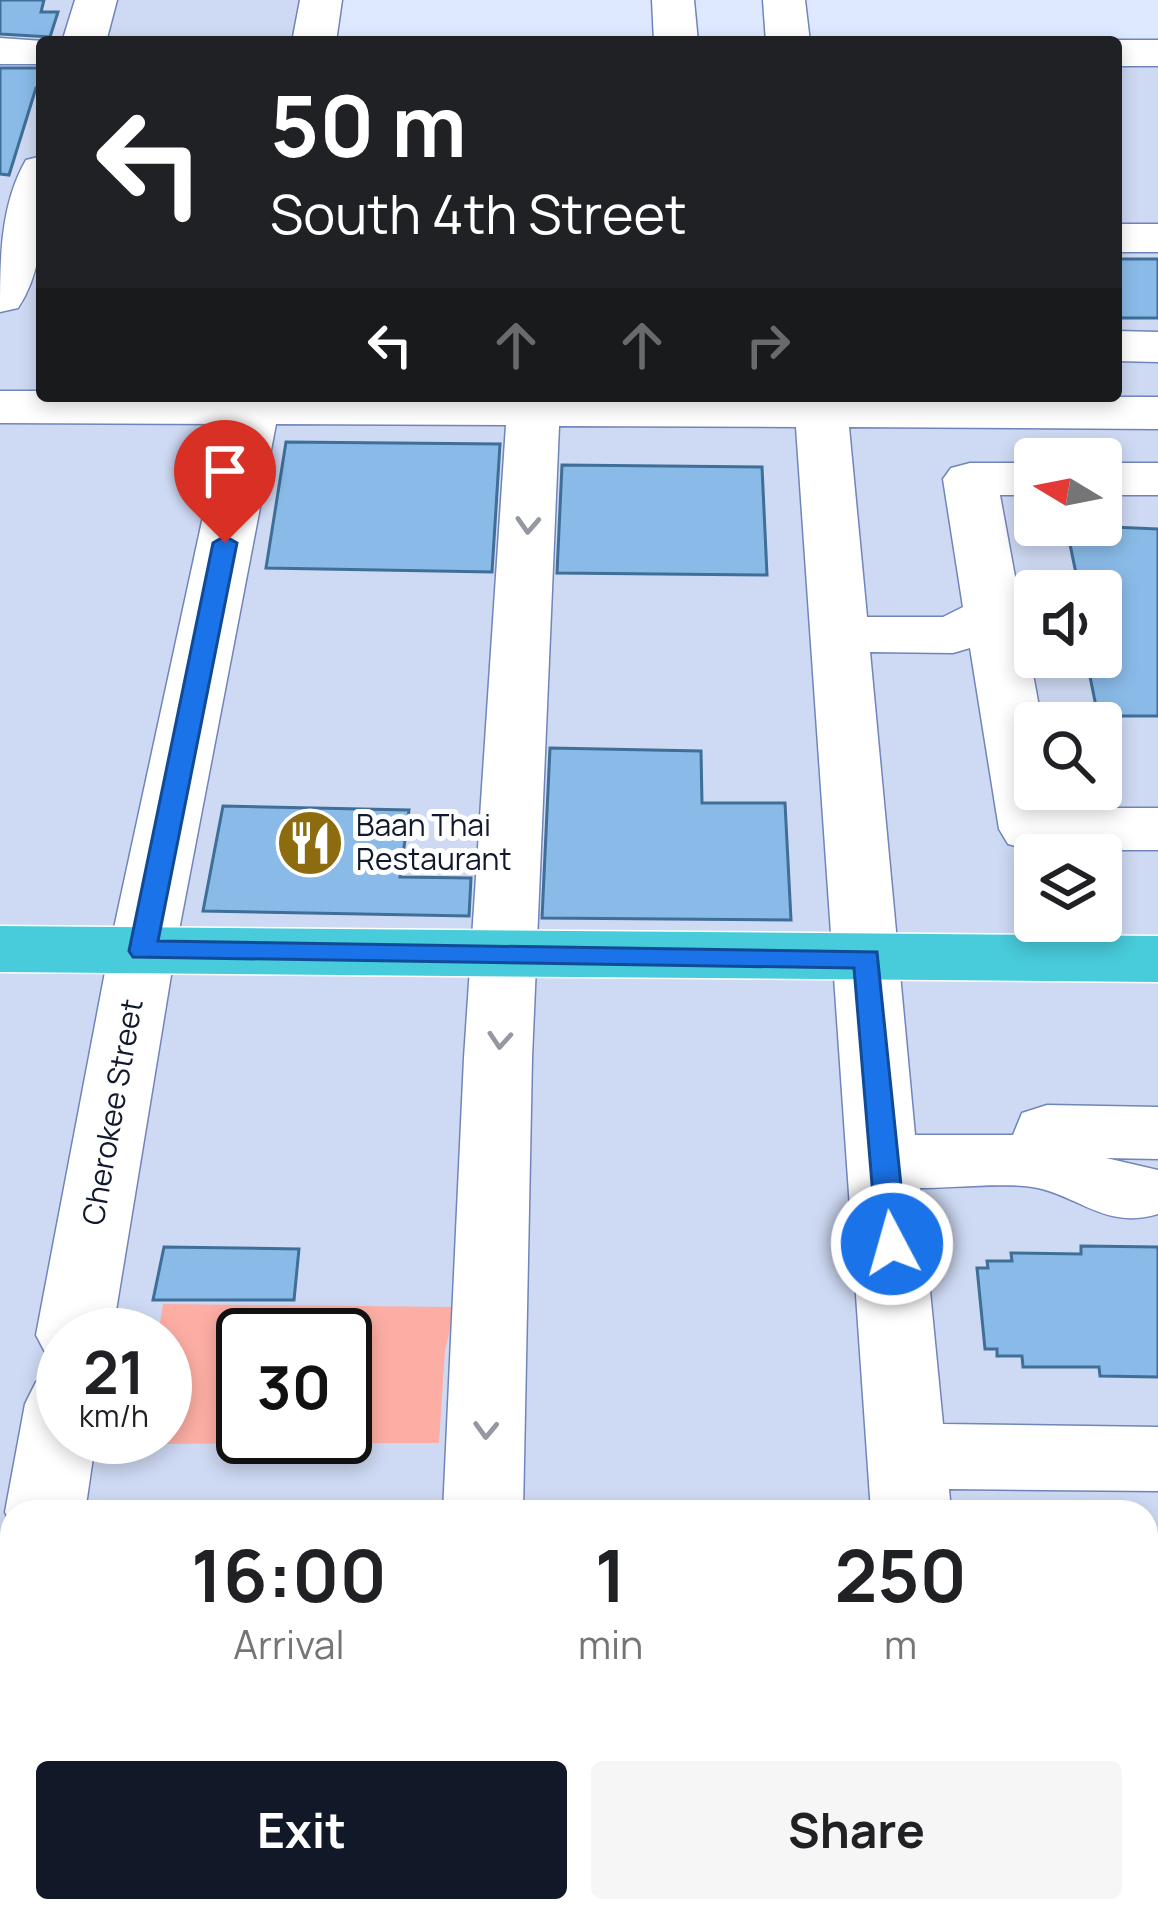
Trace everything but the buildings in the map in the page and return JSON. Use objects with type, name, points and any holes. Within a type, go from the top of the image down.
[{"type":"highway","points":[[0,949],[1158,959]]},
{"type":"street","points":[[86,36],[95,0]]},
{"type":"street","points":[[315,36],[321,0]]},
{"type":"street","points":[[673,0],[676,36]]},
{"type":"street","points":[[784,0],[787,36]]},
{"type":"street","points":[[0,51],[36,51]]},
{"type":"street","points":[[1122,53],[1158,53]]},
{"type":"street","points":[[0,297],[36,188]]},
{"type":"street","points":[[1122,238],[1158,238]]},
{"type":"street","points":[[1122,346],[1158,347]]},
{"type":"street","points":[[0,407],[212,402]]},
{"type":"street","name":"Cherokee Street","points":[[79,1308],[142,951],[254,402]]},
{"type":"street","points":[[483,1500],[534,402],[1158,412]]},
{"type":"street","points":[[820,403],[909,1484],[1158,1459]]},
{"type":"street","points":[[1014,479],[970,478],[1030,829],[1158,829]]},
{"type":"street","points":[[1122,479],[1158,479]]},
{"type":"street","points":[[840,615],[952,635],[993,614]]},
{"type":"street","points":[[883,1161],[1052,1162],[1099,1186],[1150,1163]]},
{"type":"street","points":[[47,1500],[53,1464]]},
{"type":"shaded area","points":[[0,0],[321,0],[315,36],[36,36],[36,402],[1122,402],[1122,53],[1158,53],[1158,1500],[0,1500]]},
{"type":"shaded area","points":[[163,1304],[455,1307],[445,1351],[439,1443],[372,1443],[372,1308],[216,1308],[216,1444],[192,1444],[192,1308],[162,1308]]},
{"type":"place","name":"Baan Thai Restaurant","points":[[310,843]]},
{"type":"route","points":[[225,543],[142,951],[867,958],[892,1244]]}]
